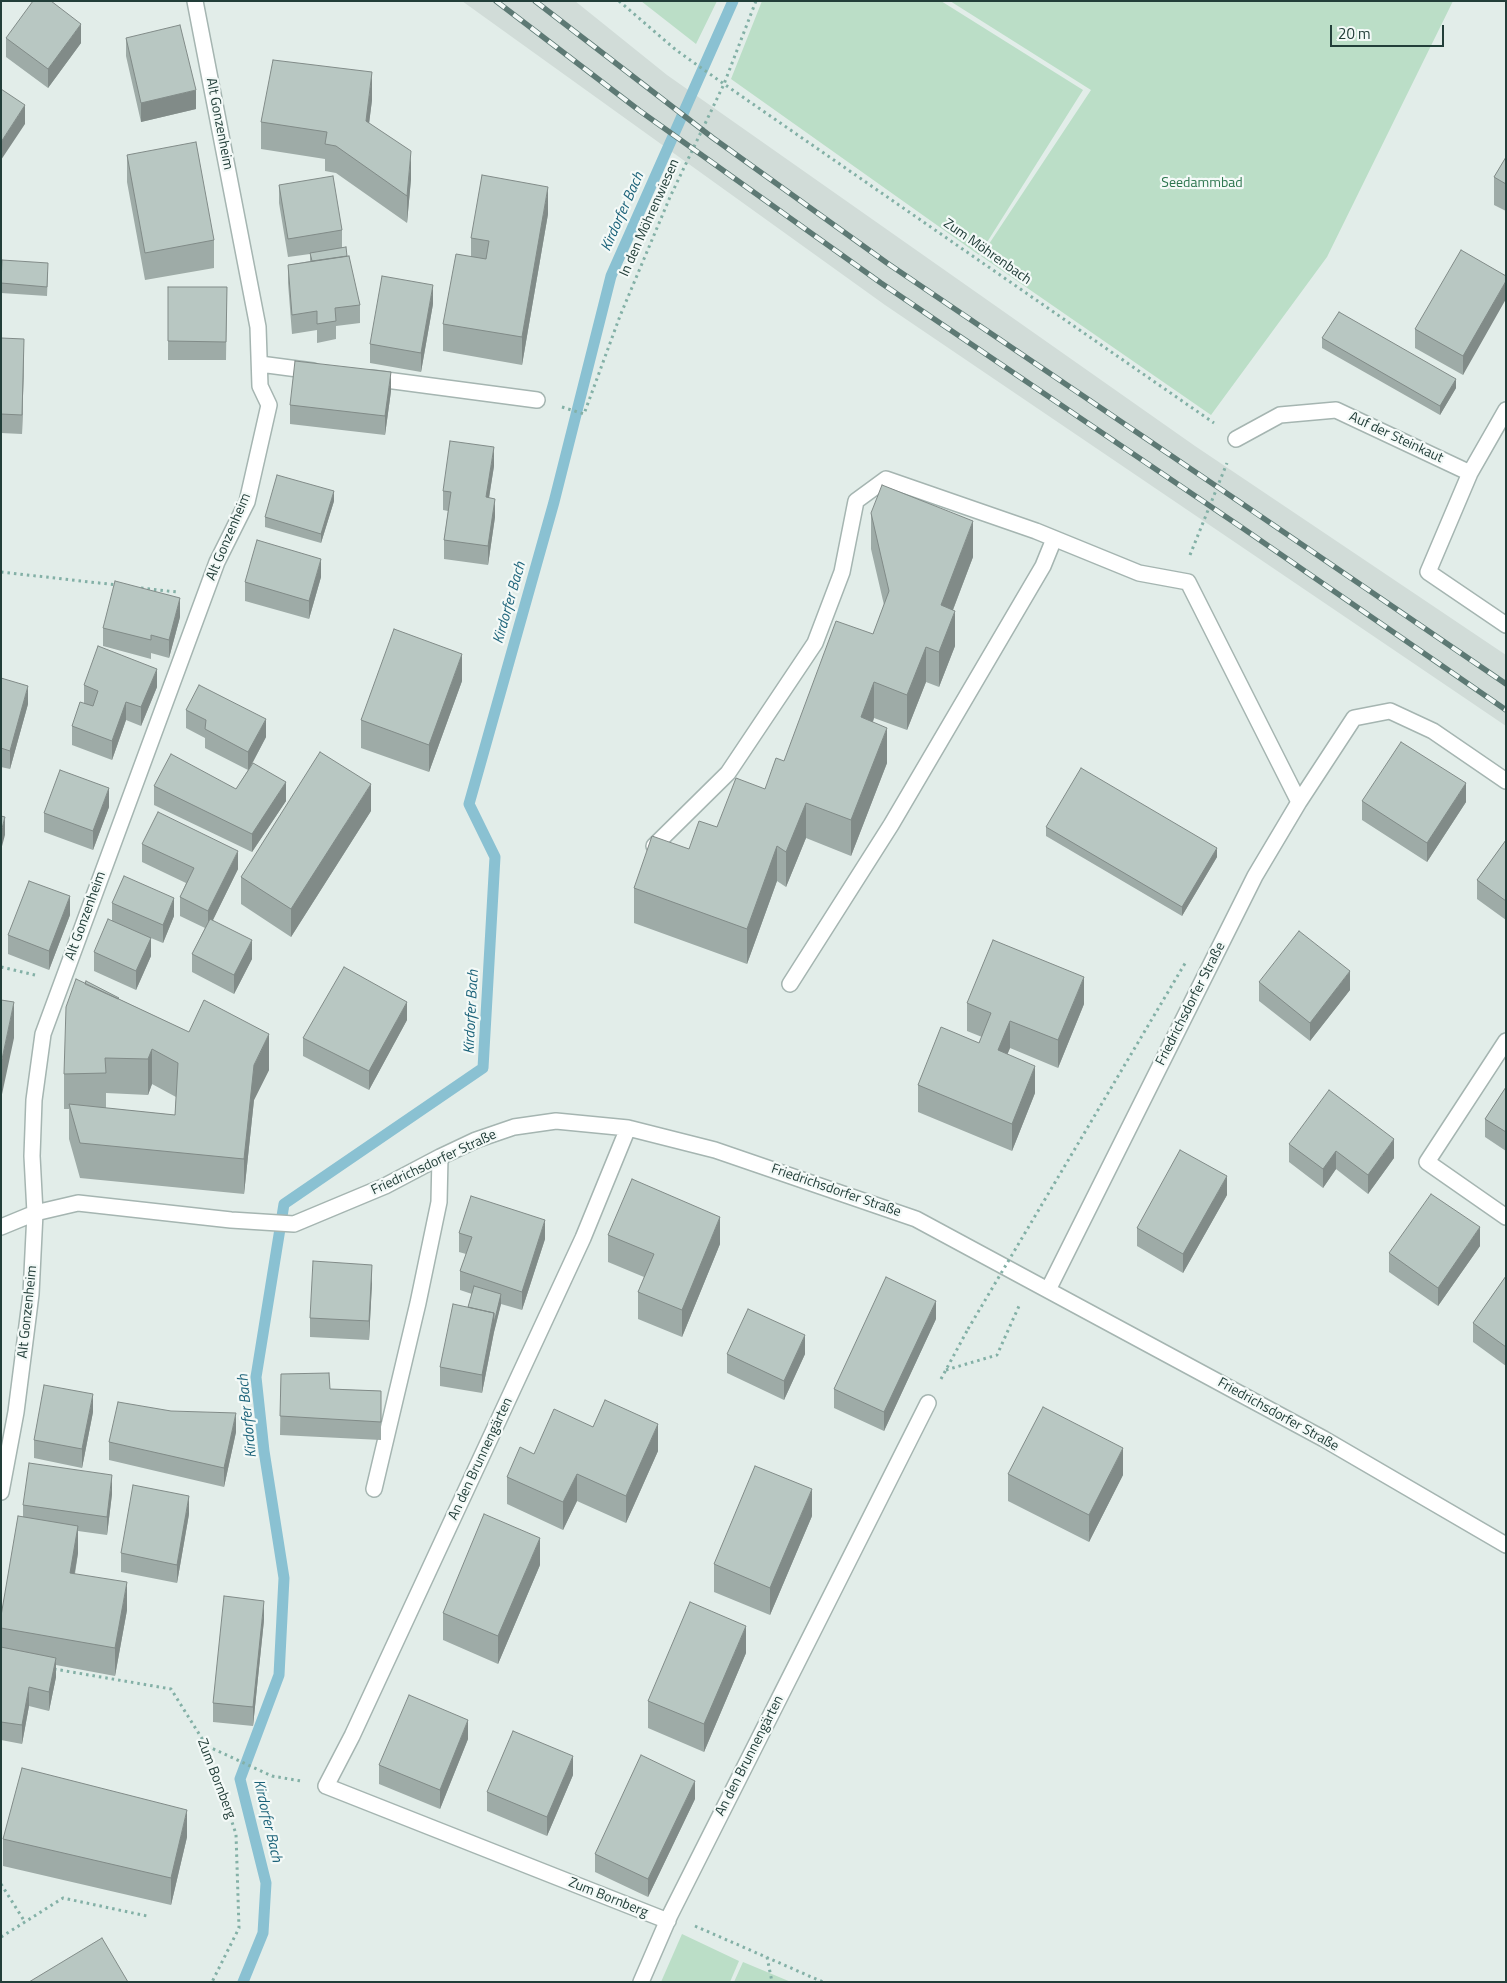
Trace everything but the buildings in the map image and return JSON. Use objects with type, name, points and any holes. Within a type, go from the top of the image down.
[{"type":"street","name":"Alt Gonzenheim","points":[[1,1492],[16,1412],[31,1294],[35,1213],[32,1156],[34,1100],[43,1034],[204,595],[217,562],[247,502],[269,405],[260,386],[258,327],[195,1]]},
{"type":"street","points":[[260,364],[329,373]]},
{"type":"street","points":[[359,377],[537,400]]},
{"type":"street","name":"Auf der Steinkaut","points":[[1236,439],[1280,415],[1336,410],[1470,473]]},
{"type":"street","points":[[1506,410],[1470,473],[1428,572],[1506,625]]},
{"type":"street","points":[[654,846],[728,773],[815,643],[842,572],[856,501],[886,479],[1054,538],[1139,573],[1188,582],[1299,802]]},
{"type":"street","points":[[790,984],[891,825],[1043,566],[1054,538]]},
{"type":"street","name":"Friedrichsdorfer Straße","points":[[1048,1290],[1255,876],[1299,802],[1354,718],[1390,711],[1433,731],[1506,781]]},
{"type":"street","points":[[1506,1040],[1427,1162],[1506,1216]]},
{"type":"street","name":"Friedrichsdorfer Straße","points":[[1,1227],[35,1213],[78,1202],[231,1220],[294,1224],[385,1186],[476,1140],[514,1127],[556,1121],[628,1128],[715,1150],[916,1218],[1324,1439],[1506,1545]]},
{"type":"street","name":"An den Brunnengärten","points":[[326,1786],[352,1736],[574,1256],[628,1128]]},
{"type":"street","points":[[374,1489],[418,1303],[439,1202],[440,1157]]},
{"type":"street","name":"An den Brunnengärten","points":[[641,1982],[669,1918],[928,1404]]},
{"type":"street","name":"Zum Bornberg","points":[[326,1786],[669,1918]]},
{"type":"path","name":"Zum Möhrenbach","points":[[619,1],[676,50],[715,78],[1236,439]]},
{"type":"path","name":"In den Möhrenwiesen","points":[[559,406],[584,414],[620,316],[666,207],[724,84],[756,1]]},
{"type":"path","points":[[1188,582],[1188,560],[1236,439]]},
{"type":"path","points":[[1,572],[117,585]]},
{"type":"path","points":[[137,588],[204,595]]},
{"type":"path","points":[[928,1404],[968,1329],[1187,960]]},
{"type":"path","points":[[1,967],[62,982]]},
{"type":"path","points":[[946,1370],[997,1355],[1031,1280]]},
{"type":"path","name":"Zum Bornberg","points":[[48,1668],[171,1689],[206,1745],[236,1834],[239,1928],[212,1982]]},
{"type":"path","points":[[206,1745],[272,1776]]},
{"type":"path","points":[[1,1884],[25,1922]]},
{"type":"path","points":[[1,1937],[63,1898],[147,1916]]},
{"type":"path","points":[[669,1918],[823,1982]]},
{"type":"path","points":[[766,1957],[772,1982]]},
{"type":"shaded area","points":[[462,1],[575,1],[667,75],[1195,446],[1506,655],[1506,726],[885,305]]},
{"type":"green space","points":[[641,1],[717,1],[696,44]]},
{"type":"green space","points":[[762,1],[941,1],[1083,90],[979,255],[731,79]]},
{"type":"green space","name":"Seedammbad","points":[[950,1],[1453,1],[1327,257],[1211,415],[981,256],[1091,90]]},
{"type":"green space","points":[[682,1934],[739,1961],[730,1982],[661,1982]]},
{"type":"green space","points":[[743,1962],[791,1982],[734,1982]]},
{"type":"waterway","name":"Kirdorfer Bach","points":[[243,1982],[263,1933],[266,1883],[240,1779],[279,1675],[284,1578],[264,1451],[256,1377],[284,1204],[483,1068],[495,857],[469,804],[554,502],[611,276],[733,1]]},
{"type":"railway","points":[[496,1],[640,111],[881,283],[1241,527],[1506,710]]},
{"type":"railway","points":[[535,1],[713,138],[887,263],[1506,684]]}]
